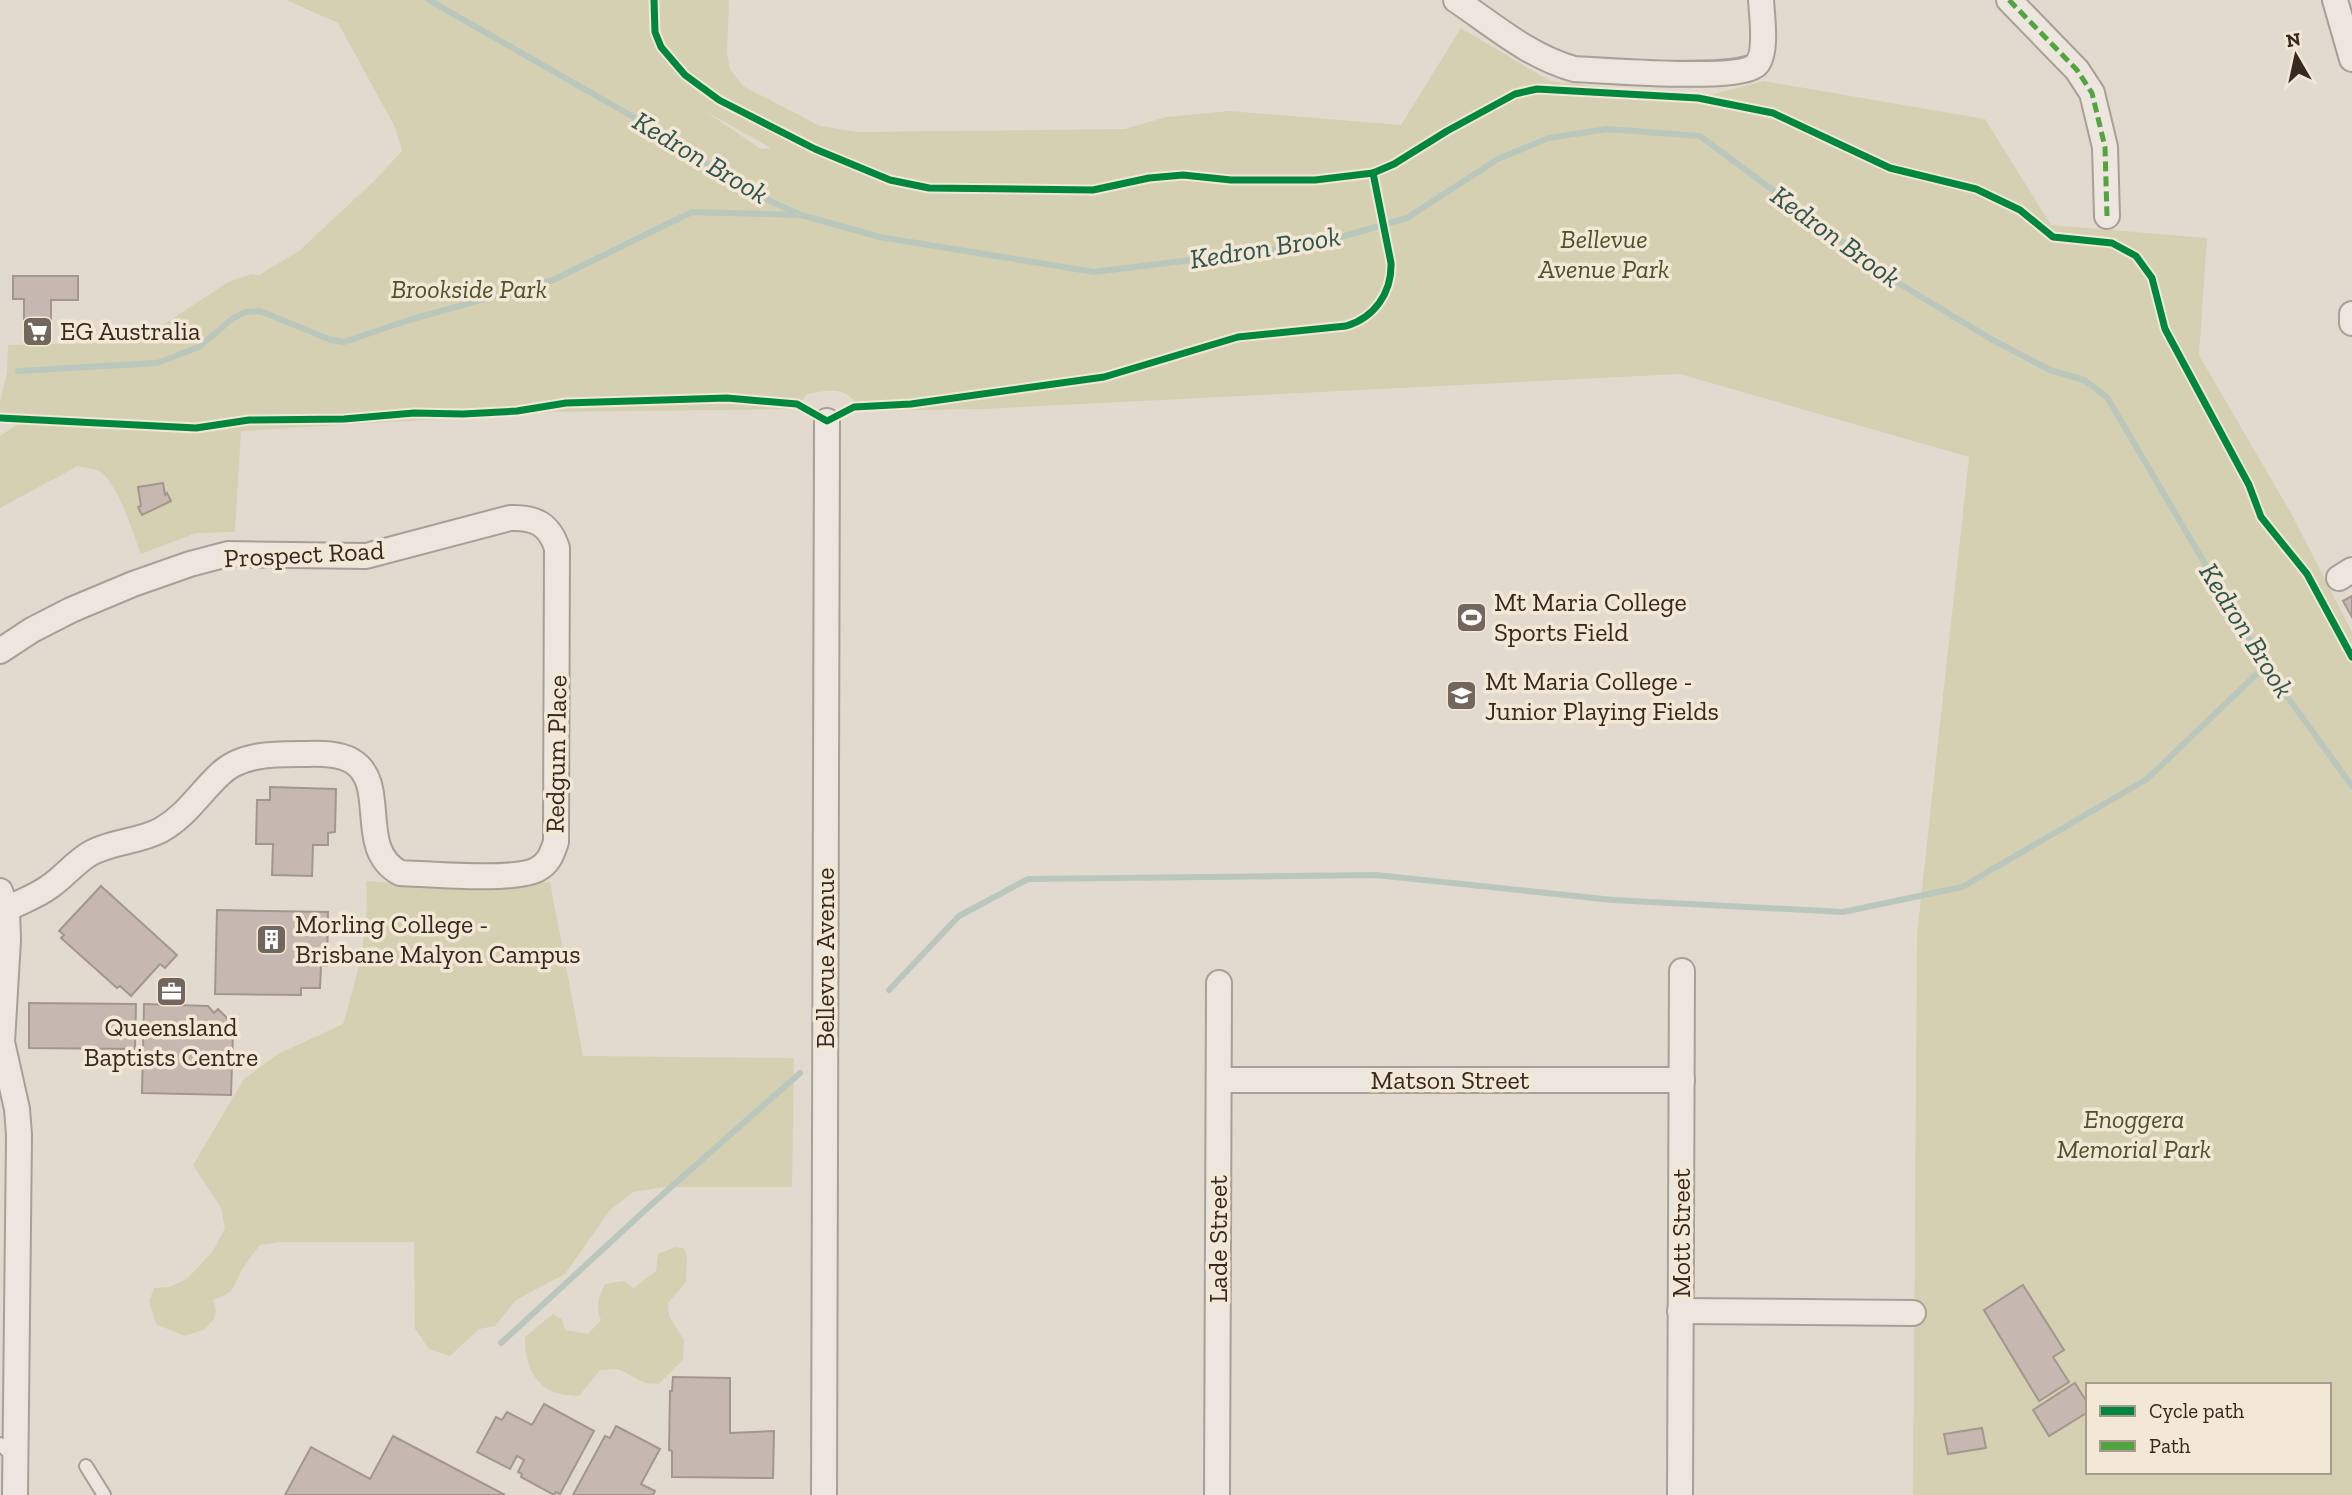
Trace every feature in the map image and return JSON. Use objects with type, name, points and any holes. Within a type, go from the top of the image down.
[{"type":"street","points":[[1456,0],[1541,57],[1574,69],[1701,74],[1745,72],[1759,62],[1762,50],[1761,0]]},
{"type":"street","points":[[2009,0],[2077,70],[2092,93],[2105,147],[2107,216]]},
{"type":"street","points":[[2335,0],[2352,59]]},
{"type":"street","points":[[2352,314],[2352,323]]},
{"type":"street","name":"Bellevue Avenue","points":[[824,1495],[827,421]]},
{"type":"street","name":"Prospect Road","points":[[0,651],[32,630],[71,610],[133,584],[228,554],[366,556],[397,550],[510,518],[540,521]]},
{"type":"street","name":"Redgum Place","points":[[3,900],[49,888],[89,854],[104,847],[141,839],[176,821],[192,807],[220,773],[237,763],[272,754],[334,754],[353,762],[369,783],[376,840],[382,857],[390,867],[400,873],[510,875],[536,870],[551,857],[556,842],[557,548],[552,533],[540,521]]},
{"type":"street","points":[[3,900],[8,940],[2,1042],[17,1109],[19,1135],[13,1235],[8,1451],[15,1495]]},
{"type":"street","name":"Mott Street","points":[[1680,1495],[1682,971]]},
{"type":"street","name":"Lade Street","points":[[1217,1495],[1219,983]]},
{"type":"street","name":"Matson Street","points":[[1219,1080],[1682,1080]]},
{"type":"street","points":[[1681,1311],[1913,1313]]},
{"type":"lane","points":[[86,1466],[104,1495]]},
{"type":"green space","points":[[286,0],[729,0],[727,54],[730,69],[743,86],[820,126],[858,132],[1125,129],[1166,117],[1229,111],[1401,125],[1461,28],[1550,81],[1698,98],[1764,81],[1985,119],[2051,225],[2207,238],[2199,355],[2292,515],[2352,632],[2352,1495],[1913,1495],[1917,935],[1969,457],[1680,374],[982,409],[859,411],[850,397],[838,391],[831,391],[807,394],[796,409],[554,412],[241,431],[235,532],[196,533],[141,554],[119,497],[106,477],[97,470],[78,466],[0,508],[0,436],[28,417],[0,415],[0,402],[7,373],[8,345],[137,342],[228,282],[251,274],[259,275],[299,251],[402,151],[395,127],[338,23]],"holes":[[[705,111],[771,148],[761,149]]]},
{"type":"green space","points":[[366,881],[469,889],[550,882],[583,1056],[794,1058],[792,1187],[665,1187],[633,1192],[610,1210],[565,1274],[516,1300],[495,1326],[479,1329],[450,1356],[429,1349],[415,1329],[414,1242],[280,1242],[260,1245],[230,1291],[213,1300],[216,1310],[214,1319],[204,1330],[184,1336],[156,1324],[149,1301],[154,1288],[169,1287],[187,1279],[213,1251],[225,1228],[221,1208],[193,1165],[244,1079],[278,1054],[343,1024],[364,936]]},
{"type":"green space","points":[[675,1247],[683,1248],[687,1254],[686,1282],[668,1303],[669,1316],[684,1340],[683,1360],[659,1384],[645,1383],[618,1369],[600,1370],[579,1396],[565,1395],[544,1387],[530,1368],[525,1337],[553,1314],[562,1319],[565,1330],[588,1334],[601,1320],[598,1310],[605,1284],[624,1281],[634,1288],[656,1271],[658,1254]]},
{"type":"building","points":[[13,276],[78,276],[78,300],[51,300],[51,326],[24,327],[24,299],[13,299]]},
{"type":"building","name":"EG Australia","points":[[25,327],[49,327],[49,334],[25,335]]},
{"type":"building","points":[[163,483],[165,495],[167,493],[171,501],[142,515],[138,507],[141,506],[138,487]]},
{"type":"building","points":[[2352,596],[2352,617],[2343,601]]},
{"type":"building","points":[[270,787],[336,789],[335,832],[328,833],[328,845],[313,845],[312,876],[272,875],[273,844],[256,844],[257,800],[270,800]]},
{"type":"building","points":[[101,886],[177,955],[165,968],[160,964],[131,996],[120,986],[117,988],[61,938],[64,935],[59,931]]},
{"type":"building","name":"Morling College - Brisbane Malyon Campus","points":[[217,910],[328,912],[327,966],[321,966],[320,988],[301,988],[301,995],[215,994]]},
{"type":"building","points":[[29,1003],[136,1004],[135,1049],[29,1048]]},
{"type":"building","points":[[144,1004],[208,1006],[214,1013],[218,1009],[229,1020],[217,1032],[233,1032],[231,1095],[142,1093]]},
{"type":"building","points":[[2023,1285],[2064,1350],[2053,1357],[2069,1382],[2039,1401],[1984,1310]]},
{"type":"building","points":[[673,1377],[730,1378],[730,1433],[774,1431],[773,1478],[672,1477],[672,1451],[669,1450],[670,1391]]},
{"type":"building","points":[[2075,1383],[2086,1401],[2086,1413],[2049,1436],[2033,1410]]},
{"type":"building","points":[[544,1404],[594,1431],[560,1494],[556,1492],[554,1495],[521,1477],[522,1474],[518,1472],[524,1460],[517,1456],[510,1469],[477,1452],[496,1417],[502,1420],[507,1412],[532,1425]]},
{"type":"building","points":[[616,1426],[660,1449],[641,1484],[655,1491],[653,1495],[573,1495],[605,1436],[610,1438]]},
{"type":"building","points":[[1982,1428],[1986,1448],[1948,1454],[1944,1434]]},
{"type":"building","points":[[393,1436],[505,1495],[285,1495],[311,1447],[370,1479]]},
{"type":"waterway","name":"Kedron Brook","points":[[429,0],[682,145],[744,189],[801,215],[880,237],[1094,272],[1313,245],[1407,218],[1498,159],[1549,138],[1607,129],[1700,136],[1895,281],[1991,339],[2050,370],[2084,380],[2107,397],[2265,666],[2352,786]]},
{"type":"waterway","points":[[18,371],[157,363],[199,347],[233,318],[246,312],[260,311],[331,340],[344,342],[409,320],[553,280],[692,212],[796,215]]},
{"type":"waterway","points":[[889,990],[959,916],[1028,879],[1376,875],[1613,900],[1843,912],[1962,887],[2147,779],[2265,666]]},
{"type":"waterway","points":[[501,1343],[800,1073]]},
{"type":"marked path","points":[[2009,0],[2077,70],[2092,93],[2105,147],[2107,216]]},
{"type":"cycle path","points":[[654,0],[655,32],[661,47],[685,75],[719,100],[815,149],[890,180],[929,188],[1093,190],[1149,178],[1183,175],[1231,180],[1315,180],[1373,173],[1394,164],[1515,94],[1537,89],[1698,98],[1773,113],[1890,168],[1976,189],[2020,210],[2053,237],[2112,243],[2136,256],[2152,278],[2165,329],[2249,485],[2261,517],[2307,574],[2352,657]]},
{"type":"cycle path","points":[[0,418],[196,428],[249,420],[344,419],[414,413],[463,414],[517,411],[566,403],[727,398],[797,404],[827,421],[854,407],[911,404],[1104,377],[1238,337],[1346,326],[1365,317],[1385,294],[1391,274],[1373,173]]},
{"type":"place","name":"EG Australia","points":[[37,331]]},
{"type":"place","name":"Mt Maria College Sports Field","points":[[1471,617]]},
{"type":"place","name":"Mt Maria College - Junior Playing Fields","points":[[1462,696]]},
{"type":"place","name":"Morling College - Brisbane Malyon Campus","points":[[272,939]]},
{"type":"place","name":"Queensland Baptists Centre","points":[[171,991]]},
{"type":"park label","name":"Bellevue Avenue Park","points":[[1604,254]]},
{"type":"park label","name":"Brookside Park","points":[[469,289]]},
{"type":"park label","name":"Enoggera Memorial Park","points":[[2134,1134]]}]
